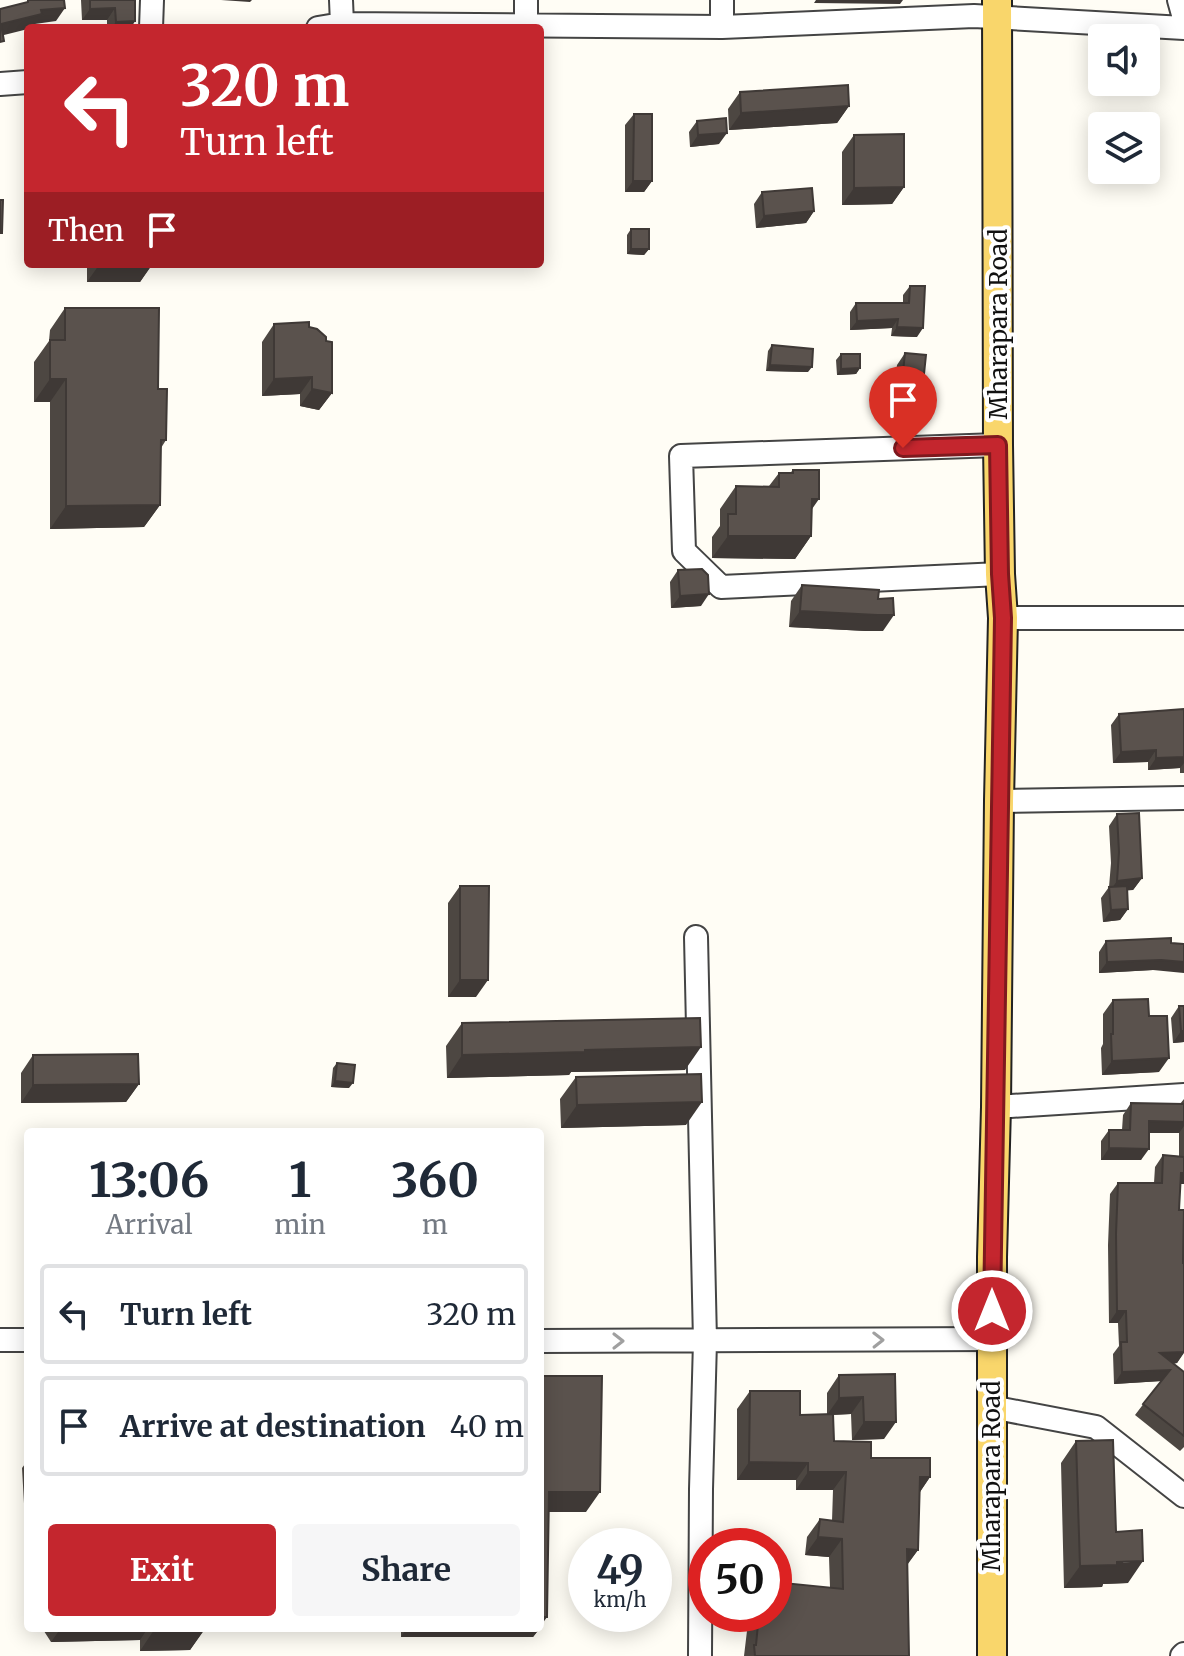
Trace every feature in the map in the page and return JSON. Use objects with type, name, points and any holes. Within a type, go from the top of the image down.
[{"type":"main road","name":"Mharapara Road","points":[[992,1656],[992,1257],[1003,618],[998,445],[997,8]]},
{"type":"street","points":[[151,24],[152,0]]},
{"type":"street","points":[[341,0],[342,24]]},
{"type":"street","points":[[526,0],[526,24]]},
{"type":"street","points":[[722,0],[722,27]]},
{"type":"street","points":[[1179,0],[1184,18]]},
{"type":"street","points":[[544,25],[722,27],[941,8],[997,8],[1184,28]]},
{"type":"street","points":[[0,84],[24,82]]},
{"type":"street","points":[[998,445],[681,456],[684,551],[721,587],[1000,574]]},
{"type":"street","points":[[1003,618],[1184,618]]},
{"type":"street","points":[[999,801],[1184,798]]},
{"type":"street","points":[[696,937],[705,1341],[700,1656]]},
{"type":"street","points":[[996,1107],[1184,1095]]},
{"type":"street","points":[[544,1341],[992,1339]]},
{"type":"street","points":[[0,1340],[24,1340]]},
{"type":"street","points":[[991,1407],[1096,1427],[1184,1496]]},
{"type":"building","points":[[28,0],[64,0],[65,8],[41,10],[42,14],[1,24],[4,41],[0,42],[0,9]]},
{"type":"building","points":[[90,0],[135,0],[135,21],[116,22],[115,8],[90,9]]},
{"type":"building","points":[[848,85],[849,106],[741,113],[740,92]]},
{"type":"building","points":[[634,114],[652,114],[652,181],[633,181]]},
{"type":"building","points":[[726,118],[727,133],[698,135],[697,121]]},
{"type":"building","points":[[904,134],[904,187],[854,188],[854,135]]},
{"type":"building","points":[[812,188],[814,211],[764,216],[762,192]]},
{"type":"building","points":[[0,200],[3,200],[2,233],[0,233]]},
{"type":"building","points":[[631,229],[649,229],[649,249],[631,249]]},
{"type":"building","points":[[910,286],[925,286],[923,328],[897,327],[898,319],[857,321],[856,303],[909,303]]},
{"type":"building","points":[[65,308],[159,308],[158,389],[167,389],[166,440],[161,440],[160,505],[66,506],[66,379],[50,379],[50,340],[65,340]]},
{"type":"building","points":[[309,322],[309,327],[317,329],[326,341],[332,342],[332,393],[312,389],[312,377],[274,379],[274,324]]},
{"type":"building","points":[[772,345],[813,349],[812,367],[770,365]]},
{"type":"building","points":[[905,353],[926,355],[924,374],[903,372]]},
{"type":"building","points":[[841,354],[860,354],[860,368],[841,369]]},
{"type":"building","points":[[793,470],[819,470],[819,499],[812,499],[811,536],[728,536],[728,514],[736,514],[736,486],[779,487],[779,473],[793,473]]},
{"type":"building","points":[[702,569],[708,575],[709,594],[680,596],[678,570]]},
{"type":"building","points":[[802,585],[879,590],[878,599],[893,598],[894,615],[800,611]]},
{"type":"building","points":[[1184,709],[1184,757],[1156,758],[1156,750],[1121,752],[1119,714]]},
{"type":"building","points":[[1139,813],[1142,878],[1117,881],[1117,814]]},
{"type":"building","points":[[460,886],[489,886],[488,980],[460,980]]},
{"type":"building","points":[[1127,886],[1128,909],[1111,910],[1109,887]]},
{"type":"building","points":[[1171,938],[1171,943],[1184,944],[1184,962],[1107,962],[1106,941]]},
{"type":"building","points":[[1148,999],[1149,1016],[1167,1016],[1169,1058],[1112,1061],[1113,1000]]},
{"type":"building","points":[[1179,1006],[1184,1006],[1184,1031],[1181,1031]]},
{"type":"building","points":[[700,1018],[701,1047],[462,1055],[462,1023]]},
{"type":"building","points":[[138,1054],[139,1084],[33,1085],[33,1055]]},
{"type":"building","points":[[337,1063],[355,1065],[353,1083],[335,1081]]},
{"type":"building","points":[[701,1074],[702,1102],[577,1105],[576,1077]]},
{"type":"building","points":[[1131,1103],[1184,1104],[1184,1122],[1149,1121],[1149,1149],[1109,1148],[1109,1130],[1130,1130]]},
{"type":"building","points":[[1163,1155],[1184,1157],[1179,1210],[1184,1210],[1184,1352],[1160,1353],[1184,1372],[1184,1436],[1143,1404],[1170,1370],[1122,1372],[1121,1342],[1127,1342],[1126,1311],[1117,1311],[1118,1183],[1162,1183]]},
{"type":"building","points":[[895,1374],[896,1422],[864,1422],[863,1397],[839,1398],[839,1375]]},
{"type":"building","points":[[544,1376],[602,1376],[600,1492],[549,1492],[547,1617],[544,1617]]},
{"type":"building","points":[[750,1391],[800,1391],[800,1415],[833,1414],[834,1441],[871,1442],[871,1458],[930,1458],[930,1477],[920,1477],[918,1550],[907,1549],[909,1656],[755,1656],[757,1632],[792,1632],[792,1584],[843,1589],[842,1539],[818,1537],[820,1519],[843,1522],[846,1472],[808,1472],[808,1463],[749,1462]]},
{"type":"building","points":[[1113,1440],[1116,1532],[1142,1530],[1143,1561],[1080,1566],[1076,1441]]},
{"type":"route","points":[[903,448],[998,445],[1003,618],[992,1311]]}]
